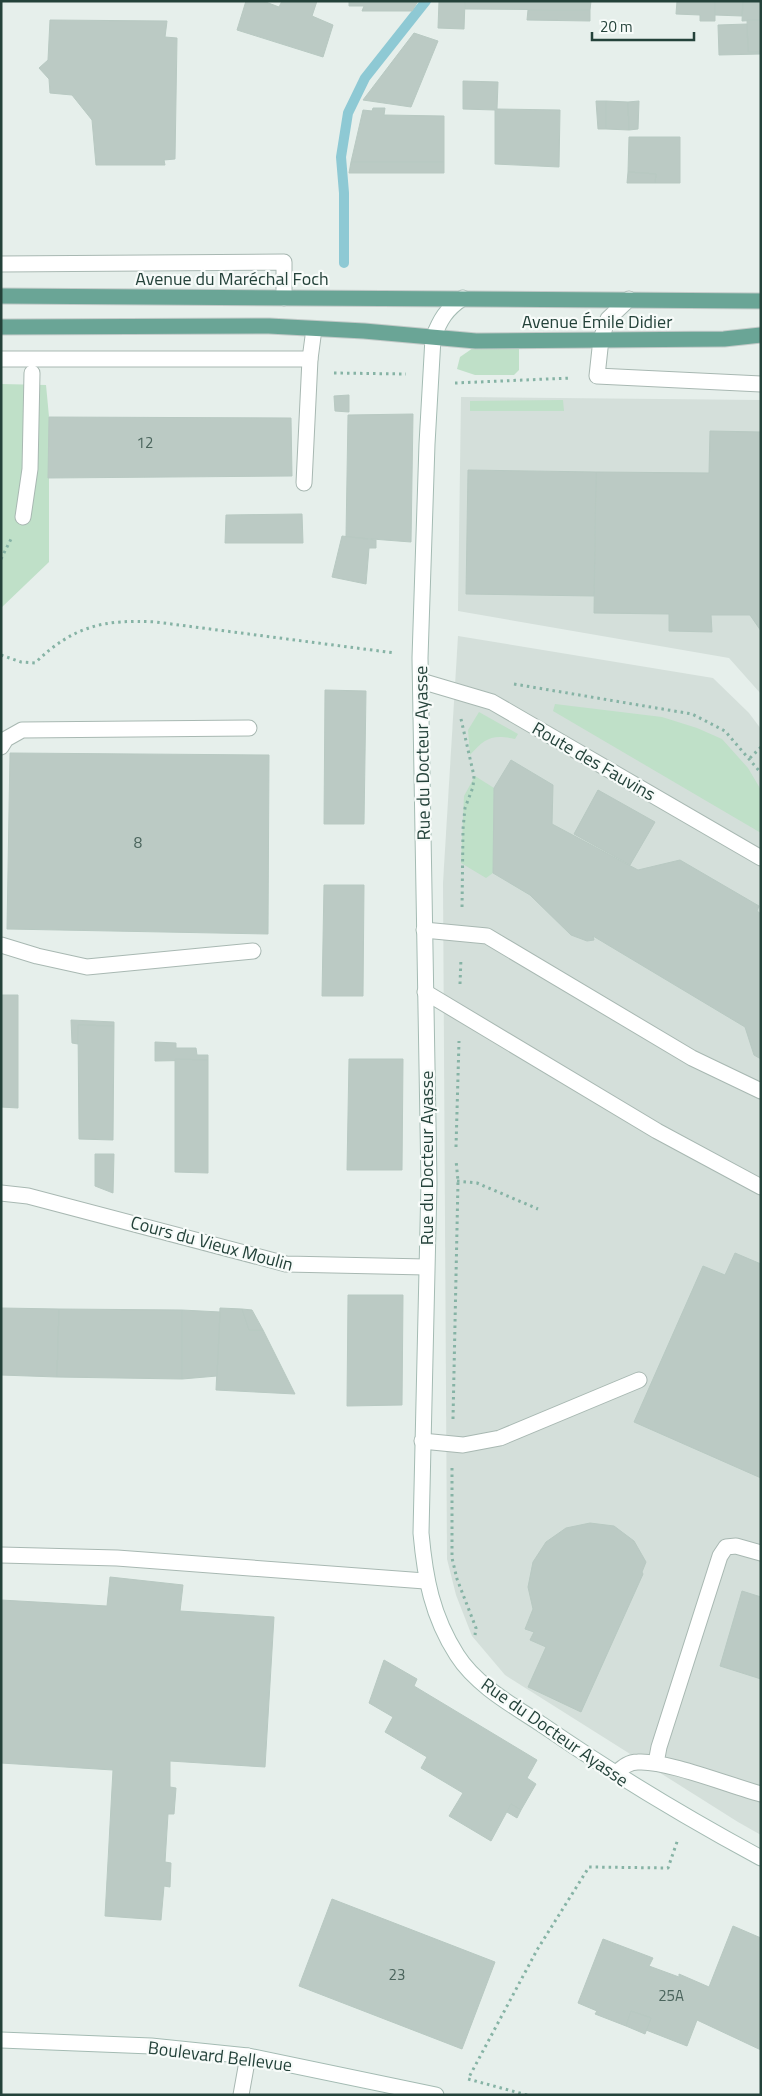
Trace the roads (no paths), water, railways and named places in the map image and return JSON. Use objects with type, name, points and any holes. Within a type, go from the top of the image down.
[{"type":"main road","name":"Avenue du Maréchal Foch","points":[[1,296],[462,298]]},
{"type":"main road","name":"Avenue Émile Didier","points":[[462,298],[761,300]]},
{"type":"main road","points":[[1,327],[269,326],[433,338]]},
{"type":"main road","name":"Avenue Émile Didier","points":[[433,338],[476,341],[724,339],[761,335]]},
{"type":"street","points":[[1,264],[284,262],[284,298]]},
{"type":"street","name":"Rue du Docteur Ayasse","points":[[462,298],[450,306],[442,317],[433,338],[422,590],[424,992],[428,1183],[420,1533],[426,1581],[433,1606],[457,1656],[472,1673],[496,1694],[615,1774],[685,1817],[761,1858]]},
{"type":"street","points":[[629,299],[608,319],[601,339],[597,376],[761,384]]},
{"type":"street","points":[[304,483],[310,359],[314,329]]},
{"type":"street","points":[[1,359],[310,359]]},
{"type":"street","points":[[23,517],[30,469],[32,373]]},
{"type":"street","name":"Route des Fauvins","points":[[421,682],[492,702],[761,858]]},
{"type":"street","points":[[1,747],[6,739],[22,730],[249,728]]},
{"type":"street","points":[[424,930],[487,936],[692,1058],[746,1082],[761,1091]]},
{"type":"street","points":[[1,945],[37,956],[87,967],[253,950]]},
{"type":"street","points":[[424,992],[656,1131],[761,1187]]},
{"type":"street","name":"Cours du Vieux Moulin","points":[[1,1193],[28,1196],[286,1264],[426,1267]]},
{"type":"street","points":[[422,1441],[463,1445],[500,1438],[639,1380]]},
{"type":"street","points":[[656,1763],[720,1556],[726,1547],[736,1546],[761,1553]]},
{"type":"street","points":[[1,1555],[117,1558],[426,1581]]},
{"type":"street","points":[[615,1774],[625,1765],[637,1762],[656,1763],[761,1794]]},
{"type":"street","name":"Boulevard Bellevue","points":[[1,2040],[151,2046],[248,2056],[436,2095]]},
{"type":"street","points":[[241,2095],[248,2056]]},
{"type":"waterway","points":[[344,263],[344,193],[341,157],[348,113],[365,78],[426,1]]}]
